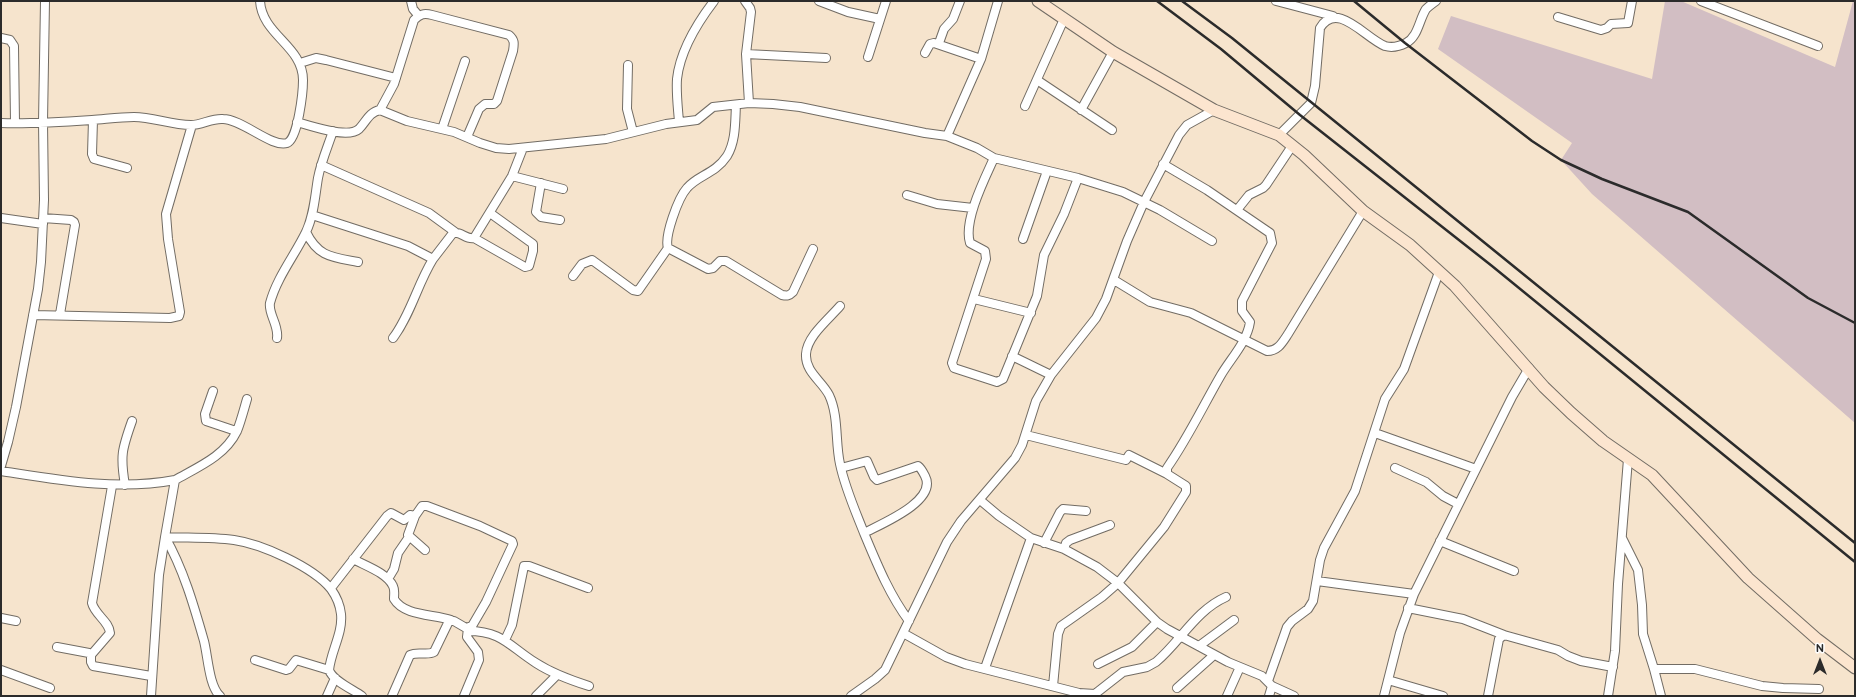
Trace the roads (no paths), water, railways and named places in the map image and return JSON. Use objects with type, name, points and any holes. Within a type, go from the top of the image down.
[{"type":"main road","points":[[1038,1],[1113,52],[1214,110],[1279,135],[1363,211],[1410,245],[1440,272],[1455,286],[1529,368],[1544,387],[1571,413],[1603,441],[1652,476],[1748,578],[1817,639],[1855,668]]},
{"type":"street","points":[[1,466],[8,442],[33,315],[40,269],[43,221],[45,1]]},
{"type":"street","points":[[1,123],[15,124],[136,117],[192,125],[225,118],[234,120],[277,143],[283,144],[292,140],[297,122],[303,82],[300,63],[295,54],[264,20],[260,10],[260,1]]},
{"type":"street","points":[[411,1],[412,10],[418,15]]},
{"type":"street","points":[[679,122],[677,78],[681,62],[698,25],[714,1]]},
{"type":"street","points":[[745,1],[751,12],[746,54],[749,103]]},
{"type":"street","points":[[820,1],[848,12],[880,19]]},
{"type":"street","points":[[868,57],[886,1]]},
{"type":"street","points":[[939,43],[944,29],[952,19],[960,1]]},
{"type":"street","points":[[947,136],[981,59],[998,1]]},
{"type":"street","points":[[1276,1],[1350,21],[1375,40],[1386,46],[1396,46],[1413,38],[1427,8],[1436,1]]},
{"type":"street","points":[[1558,17],[1601,30],[1606,29],[1611,24],[1628,23],[1632,1]]},
{"type":"street","points":[[1701,1],[1719,4],[1818,46]]},
{"type":"street","points":[[297,122],[333,131],[353,132],[358,129],[371,113],[380,110],[388,97],[396,78],[414,20],[418,15],[424,14],[509,35],[513,38],[513,51],[497,101],[494,104],[486,104],[479,109],[467,137]]},
{"type":"street","points":[[1279,135],[1311,103],[1315,86],[1320,28],[1324,20],[1333,16]]},
{"type":"street","points":[[1025,106],[1064,19]]},
{"type":"street","points":[[1,38],[10,40],[14,46],[15,124]]},
{"type":"street","points":[[925,53],[930,44],[934,42],[981,59]]},
{"type":"street","points":[[1081,110],[1113,52]]},
{"type":"street","points":[[746,54],[826,58]]},
{"type":"street","points":[[300,63],[316,58],[396,78]]},
{"type":"street","points":[[442,129],[465,61]]},
{"type":"street","points":[[628,65],[627,109],[633,132]]},
{"type":"street","points":[[1037,80],[1112,130]]},
{"type":"street","points":[[380,110],[406,121],[442,129],[496,148],[509,149],[606,138],[679,122],[697,120],[713,108],[749,103],[800,107],[925,133],[947,136],[972,146],[994,158],[1078,178],[1123,192],[1144,202],[1212,241]]},
{"type":"street","points":[[573,276],[582,264],[592,260],[633,290],[638,291],[668,248],[667,239],[681,197],[687,188],[716,169],[727,155],[735,127],[736,105]]},
{"type":"street","points":[[851,696],[885,670],[947,542],[961,521],[1014,458],[1026,435],[1029,420],[1036,401],[1052,375],[1096,318],[1114,280],[1127,241],[1144,202],[1179,135],[1187,125],[1214,110]]},
{"type":"street","points":[[93,120],[92,154],[94,159],[127,168]]},
{"type":"street","points":[[33,315],[60,314],[170,318],[179,316],[180,312],[168,239],[166,214],[192,125]]},
{"type":"street","points":[[277,338],[278,332],[270,310],[270,304],[284,271],[306,232],[312,215],[321,165],[333,131]]},
{"type":"street","points":[[1237,210],[1249,195],[1266,185],[1292,146]]},
{"type":"street","points":[[474,238],[512,176],[523,148]]},
{"type":"street","points":[[994,158],[974,208],[968,238],[970,243],[985,251],[986,254],[974,299],[952,360],[952,366],[997,382],[1003,379],[1031,313],[1037,296],[1044,254],[1064,214],[1078,178]]},
{"type":"street","points":[[1163,164],[1237,210],[1270,234],[1272,238],[1271,249],[1242,301],[1242,311],[1250,322],[1244,339],[1221,375],[1194,427],[1167,468],[1167,474]]},
{"type":"street","points":[[321,165],[428,213],[455,232],[469,239],[474,238],[525,267],[529,266],[533,251],[533,244],[490,213]]},
{"type":"street","points":[[1023,239],[1047,171]]},
{"type":"street","points":[[512,176],[563,189]]},
{"type":"street","points":[[541,183],[536,212],[541,217],[560,220]]},
{"type":"street","points":[[907,195],[937,204],[974,208]]},
{"type":"street","points":[[1114,280],[1150,302],[1191,312],[1267,351],[1273,351],[1278,348],[1363,211]]},
{"type":"street","points":[[312,215],[402,244],[433,259]]},
{"type":"street","points":[[1,218],[43,221],[71,220],[74,222],[75,225],[60,314]]},
{"type":"street","points":[[306,232],[315,247],[322,253],[358,262]]},
{"type":"street","points":[[392,338],[403,325],[424,274],[433,259],[455,232]]},
{"type":"street","points":[[668,248],[708,268],[713,268],[720,262],[726,261],[786,296],[790,295],[792,292],[813,249]]},
{"type":"street","points":[[1269,696],[1270,683],[1287,627],[1292,621],[1308,609],[1313,601],[1320,560],[1324,548],[1355,491],[1385,399],[1404,369],[1440,272]]},
{"type":"street","points":[[974,299],[1031,313]]},
{"type":"street","points":[[840,306],[813,337],[806,354],[806,363],[810,371],[829,396],[834,412],[837,452],[855,511],[890,593],[909,621]]},
{"type":"street","points":[[1012,356],[1052,375]]},
{"type":"street","points":[[1384,696],[1408,608],[1414,594],[1512,397],[1529,368]]},
{"type":"street","points":[[213,391],[205,414],[206,421],[236,431]]},
{"type":"street","points":[[1,471],[112,486],[175,480],[218,455],[228,446],[236,431],[247,399]]},
{"type":"street","points":[[125,485],[121,456],[122,447],[132,422]]},
{"type":"street","points":[[1375,433],[1476,469]]},
{"type":"street","points":[[1026,435],[1126,460],[1129,455],[1167,474],[1186,486],[1186,492],[1164,527],[1118,583],[1102,597],[1061,626],[1058,634],[1054,686]]},
{"type":"street","points":[[1608,696],[1613,667],[1628,459]]},
{"type":"street","points":[[841,468],[867,461],[874,477],[877,480],[918,466],[926,479],[926,491],[923,497],[912,506],[864,533]]},
{"type":"street","points":[[1396,468],[1426,482],[1443,496],[1458,504]]},
{"type":"street","points":[[151,696],[151,676],[161,553],[175,480]]},
{"type":"street","points":[[112,486],[92,603],[98,614],[108,625],[110,633],[91,655],[91,662],[93,666],[151,676]]},
{"type":"street","points":[[980,500],[999,516],[1031,538],[1064,549],[1097,567],[1118,583],[1157,622],[1214,655],[1262,676],[1270,683],[1294,696]]},
{"type":"street","points":[[425,550],[410,537],[408,532],[415,516],[422,506],[427,506],[480,526],[510,540],[513,543],[486,602],[472,626],[468,630],[468,639],[478,652],[479,660],[464,696]]},
{"type":"street","points":[[1044,543],[1063,509],[1086,511]]},
{"type":"street","points":[[330,588],[389,514],[394,514],[402,520],[410,516],[415,516]]},
{"type":"street","points":[[1064,549],[1066,543],[1070,540],[1110,525]]},
{"type":"street","points":[[165,537],[234,540],[257,545],[304,568],[330,588],[339,603],[341,616],[340,631],[329,670]]},
{"type":"street","points":[[165,537],[173,552],[191,601],[209,662],[212,684],[215,692],[220,696]]},
{"type":"street","points":[[388,579],[394,569],[396,557],[410,537]]},
{"type":"street","points":[[985,668],[1031,538]]},
{"type":"street","points":[[1622,538],[1638,570],[1642,605],[1643,634],[1654,669],[1660,696]]},
{"type":"street","points":[[1440,541],[1514,571]]},
{"type":"street","points":[[353,559],[388,579],[393,586],[394,599],[403,608],[410,611],[435,615],[451,620],[468,630],[487,632],[505,640],[536,663],[557,675],[590,686]]},
{"type":"street","points":[[505,640],[512,625],[524,566],[529,566],[588,588]]},
{"type":"street","points":[[1317,581],[1414,594]]},
{"type":"street","points":[[903,634],[946,657],[1079,693],[1094,695],[1123,672],[1147,667],[1156,662],[1204,612],[1217,601],[1226,597]]},
{"type":"street","points":[[1408,608],[1463,619],[1504,635],[1558,650],[1574,659],[1613,667]]},
{"type":"street","points":[[1,618],[16,621]]},
{"type":"street","points":[[392,696],[410,655],[415,653],[428,654],[434,652],[447,623],[451,620]]},
{"type":"street","points":[[1199,646],[1234,620]]},
{"type":"street","points":[[1098,664],[1132,647],[1157,622]]},
{"type":"street","points":[[1488,696],[1499,638],[1504,635]]},
{"type":"street","points":[[57,647],[86,652],[91,655]]},
{"type":"street","points":[[1178,688],[1214,655]]},
{"type":"street","points":[[255,660],[286,670],[289,669],[296,660],[329,670],[335,678],[362,696]]},
{"type":"street","points":[[1227,696],[1240,667]]},
{"type":"street","points":[[1654,669],[1695,669],[1762,686],[1819,689]]},
{"type":"street","points":[[1,670],[50,688]]},
{"type":"street","points":[[536,696],[557,675]]},
{"type":"street","points":[[327,696],[335,678]]},
{"type":"street","points":[[1388,680],[1443,696]]},
{"type":"railway","points":[[1157,1],[1221,49],[1300,115],[1492,266],[1855,562]]},
{"type":"railway","points":[[1182,1],[1232,38],[1855,543]]},
{"type":"railway","points":[[1354,1],[1405,43],[1532,141],[1561,160],[1602,179],[1688,212],[1808,298],[1855,323]]}]
